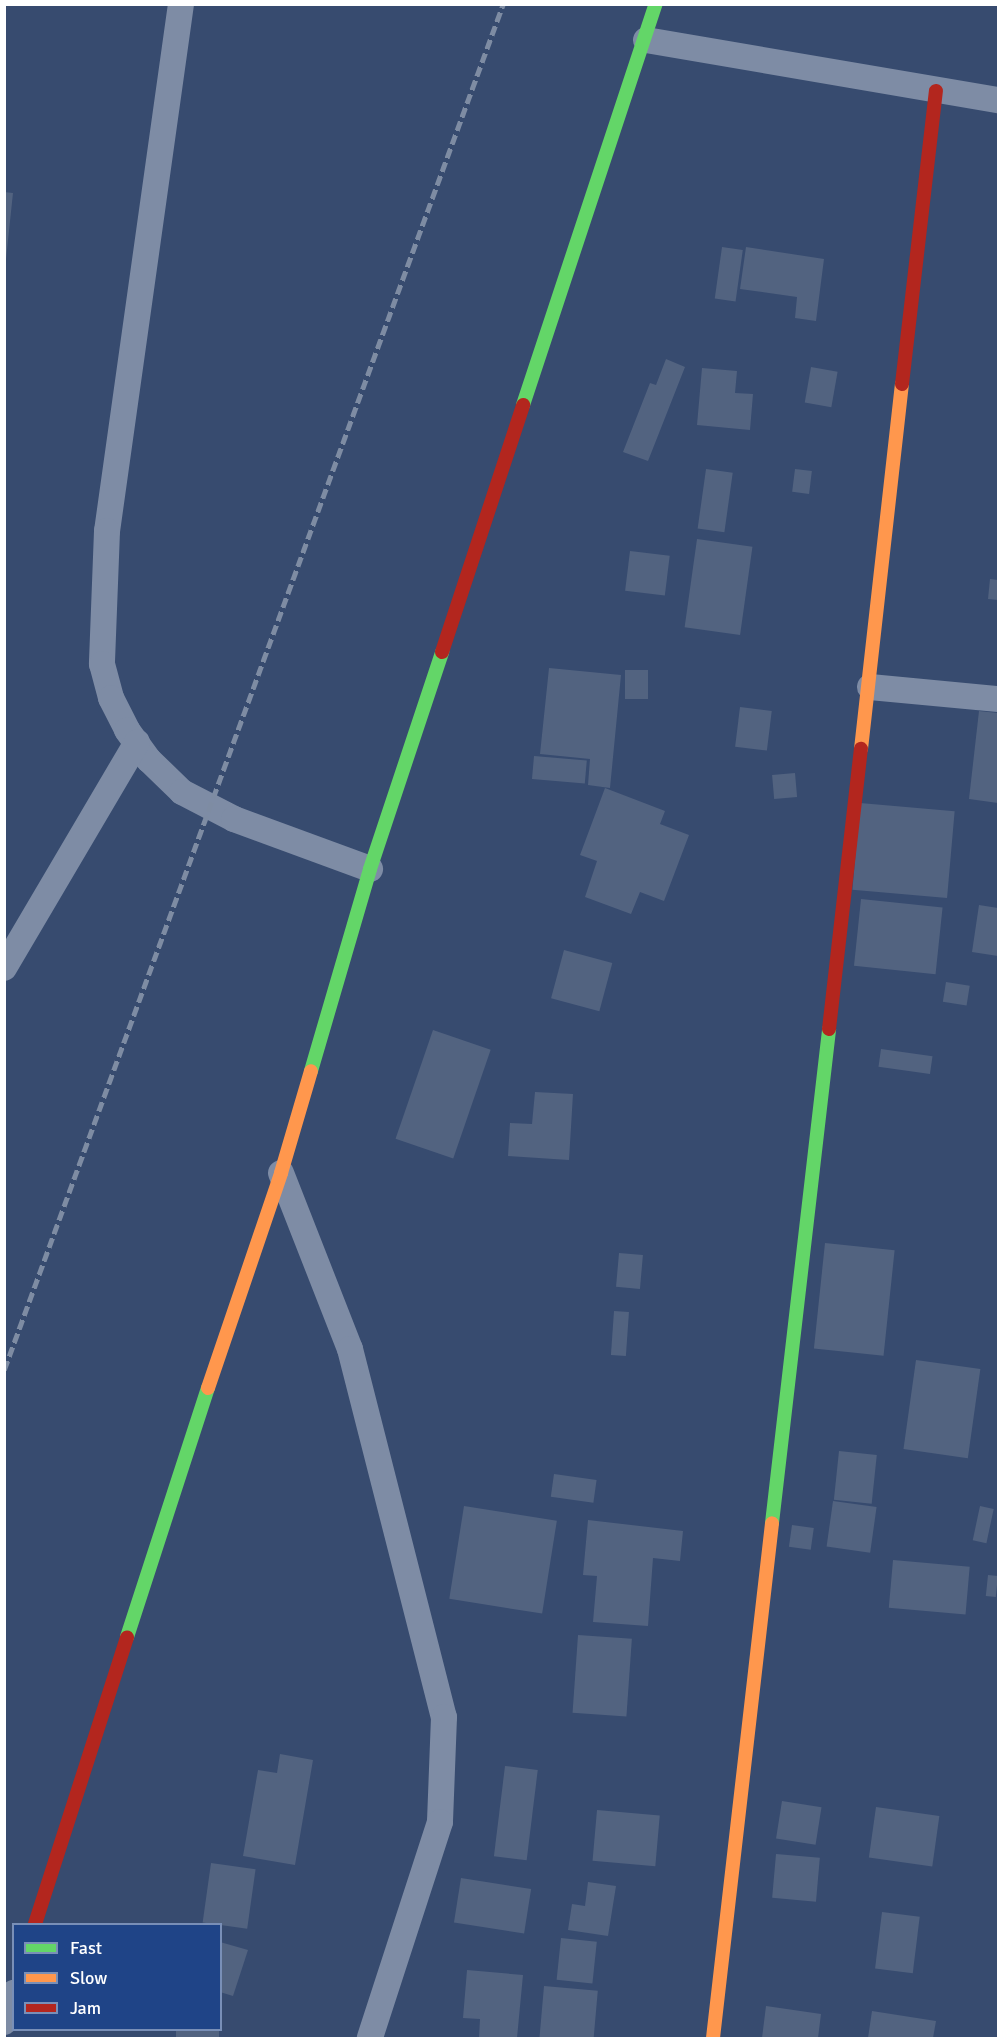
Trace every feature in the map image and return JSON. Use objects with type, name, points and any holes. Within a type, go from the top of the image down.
[{"type":"street","points":[[181,4],[107,531],[102,664],[111,698],[137,742],[182,792],[234,819],[370,869]]},
{"type":"street","points":[[35,1923],[164,1521],[281,1173],[370,869],[646,40],[656,4]]},
{"type":"street","points":[[646,40],[999,100]]},
{"type":"street","points":[[712,2038],[870,687],[936,91]]},
{"type":"street","points":[[870,687],[999,699]]},
{"type":"street","points":[[4,968],[137,742]]},
{"type":"street","points":[[281,1173],[350,1349],[444,1717],[440,1822],[370,2038]]},
{"type":"street","points":[[4,2022],[12,1999]]},
{"type":"building","points":[[4,192],[13,193],[6,259],[4,259]]},
{"type":"building","points":[[722,247],[743,250],[736,301],[715,298]]},
{"type":"building","points":[[746,247],[824,259],[816,321],[795,318],[797,297],[740,289]]},
{"type":"building","points":[[666,359],[685,367],[648,461],[623,452],[650,383],[656,385]]},
{"type":"building","points":[[811,367],[838,372],[831,407],[805,402]]},
{"type":"building","points":[[702,368],[737,371],[735,393],[753,394],[750,430],[697,425]]},
{"type":"building","points":[[706,469],[733,473],[724,532],[698,528]]},
{"type":"building","points":[[795,469],[812,471],[809,494],[792,492]]},
{"type":"building","points":[[697,539],[752,547],[740,635],[685,627]]},
{"type":"building","points":[[630,551],[670,556],[665,596],[625,591]]},
{"type":"building","points":[[990,579],[998,580],[998,600],[988,599]]},
{"type":"building","points":[[549,668],[621,675],[610,788],[588,785],[590,759],[540,754]]},
{"type":"building","points":[[625,670],[648,670],[648,699],[625,699]]},
{"type":"building","points":[[740,707],[772,711],[767,751],[735,747]]},
{"type":"building","points":[[979,711],[998,713],[998,803],[969,799]]},
{"type":"building","points":[[534,756],[587,761],[585,784],[532,779]]},
{"type":"building","points":[[795,773],[797,797],[774,799],[772,775]]},
{"type":"building","points":[[605,788],[665,811],[660,824],[689,835],[664,901],[640,892],[631,914],[585,897],[597,861],[580,855]]},
{"type":"building","points":[[860,803],[955,811],[947,898],[852,890]]},
{"type":"building","points":[[861,899],[943,908],[936,974],[854,966]]},
{"type":"building","points":[[979,905],[998,908],[998,956],[972,952]]},
{"type":"building","points":[[564,950],[612,963],[599,1011],[551,998]]},
{"type":"building","points":[[946,982],[970,986],[967,1006],[943,1002]]},
{"type":"building","points":[[433,1030],[491,1050],[453,1159],[396,1139]]},
{"type":"building","points":[[881,1049],[932,1056],[930,1074],[878,1067]]},
{"type":"building","points":[[535,1092],[573,1094],[569,1160],[508,1156],[510,1123],[532,1124]]},
{"type":"building","points":[[825,1243],[895,1250],[884,1356],[814,1348]]},
{"type":"building","points":[[619,1253],[643,1255],[640,1289],[616,1287]]},
{"type":"building","points":[[614,1311],[629,1312],[626,1356],[611,1355]]},
{"type":"building","points":[[916,1360],[980,1369],[968,1458],[903,1449]]},
{"type":"building","points":[[839,1451],[877,1455],[872,1504],[834,1500]]},
{"type":"building","points":[[554,1474],[597,1480],[593,1503],[551,1497]]},
{"type":"building","points":[[833,1501],[877,1507],[870,1553],[827,1547]]},
{"type":"building","points":[[464,1506],[557,1521],[542,1614],[449,1599]]},
{"type":"building","points":[[980,1506],[994,1509],[986,1543],[973,1540]]},
{"type":"building","points":[[588,1520],[683,1531],[680,1561],[653,1558],[648,1626],[593,1622],[597,1576],[583,1575]]},
{"type":"building","points":[[792,1525],[814,1528],[811,1550],[789,1547]]},
{"type":"building","points":[[893,1560],[970,1567],[966,1615],[889,1608]]},
{"type":"building","points":[[988,1575],[998,1576],[996,1597],[986,1596]]},
{"type":"building","points":[[578,1635],[632,1639],[626,1717],[573,1713]]},
{"type":"building","points":[[280,1754],[313,1760],[295,1865],[243,1856],[258,1770],[277,1773]]},
{"type":"building","points":[[505,1766],[538,1770],[527,1860],[494,1856]]},
{"type":"building","points":[[782,1801],[822,1807],[816,1845],[776,1839]]},
{"type":"building","points":[[876,1807],[939,1816],[932,1866],[869,1858]]},
{"type":"building","points":[[597,1810],[660,1815],[655,1866],[593,1861]]},
{"type":"building","points":[[776,1854],[820,1858],[816,1902],[772,1898]]},
{"type":"building","points":[[211,1863],[256,1869],[247,1929],[222,1925],[222,1923],[203,1922]]},
{"type":"building","points":[[461,1878],[531,1889],[524,1934],[454,1922]]},
{"type":"building","points":[[588,1882],[616,1886],[608,1936],[568,1930],[572,1904],[585,1906]]},
{"type":"building","points":[[882,1912],[920,1917],[913,1973],[875,1969]]},
{"type":"building","points":[[561,1938],[597,1942],[592,1984],[557,1980]]},
{"type":"building","points":[[222,1943],[248,1950],[233,1996],[222,1993]]},
{"type":"building","points":[[467,1970],[523,1975],[517,2038],[479,2038],[480,2019],[463,2018]]},
{"type":"building","points":[[544,1986],[598,1991],[594,2038],[539,2038]]},
{"type":"building","points":[[766,2006],[821,2014],[818,2038],[762,2038]]},
{"type":"building","points":[[872,2011],[936,2021],[933,2038],[868,2038]]},
{"type":"building","points":[[176,2031],[219,2031],[219,2038],[176,2038]]},
{"type":"railway","points":[[4,1370],[503,4]]},
{"type":"traffic: fast","points":[[523,405],[656,4]]},
{"type":"traffic: fast","points":[[311,1071],[370,869],[442,652]]},
{"type":"traffic: fast","points":[[772,1523],[829,1029]]},
{"type":"traffic: fast","points":[[127,1637],[208,1388]]},
{"type":"traffic: slow","points":[[861,749],[902,384]]},
{"type":"traffic: slow","points":[[208,1388],[281,1173],[311,1071]]},
{"type":"traffic: slow","points":[[713,2038],[772,1523]]},
{"type":"traffic: jam","points":[[902,384],[936,91]]},
{"type":"traffic: jam","points":[[442,652],[523,405]]},
{"type":"traffic: jam","points":[[829,1029],[861,749]]},
{"type":"traffic: jam","points":[[35,1923],[127,1637]]}]
